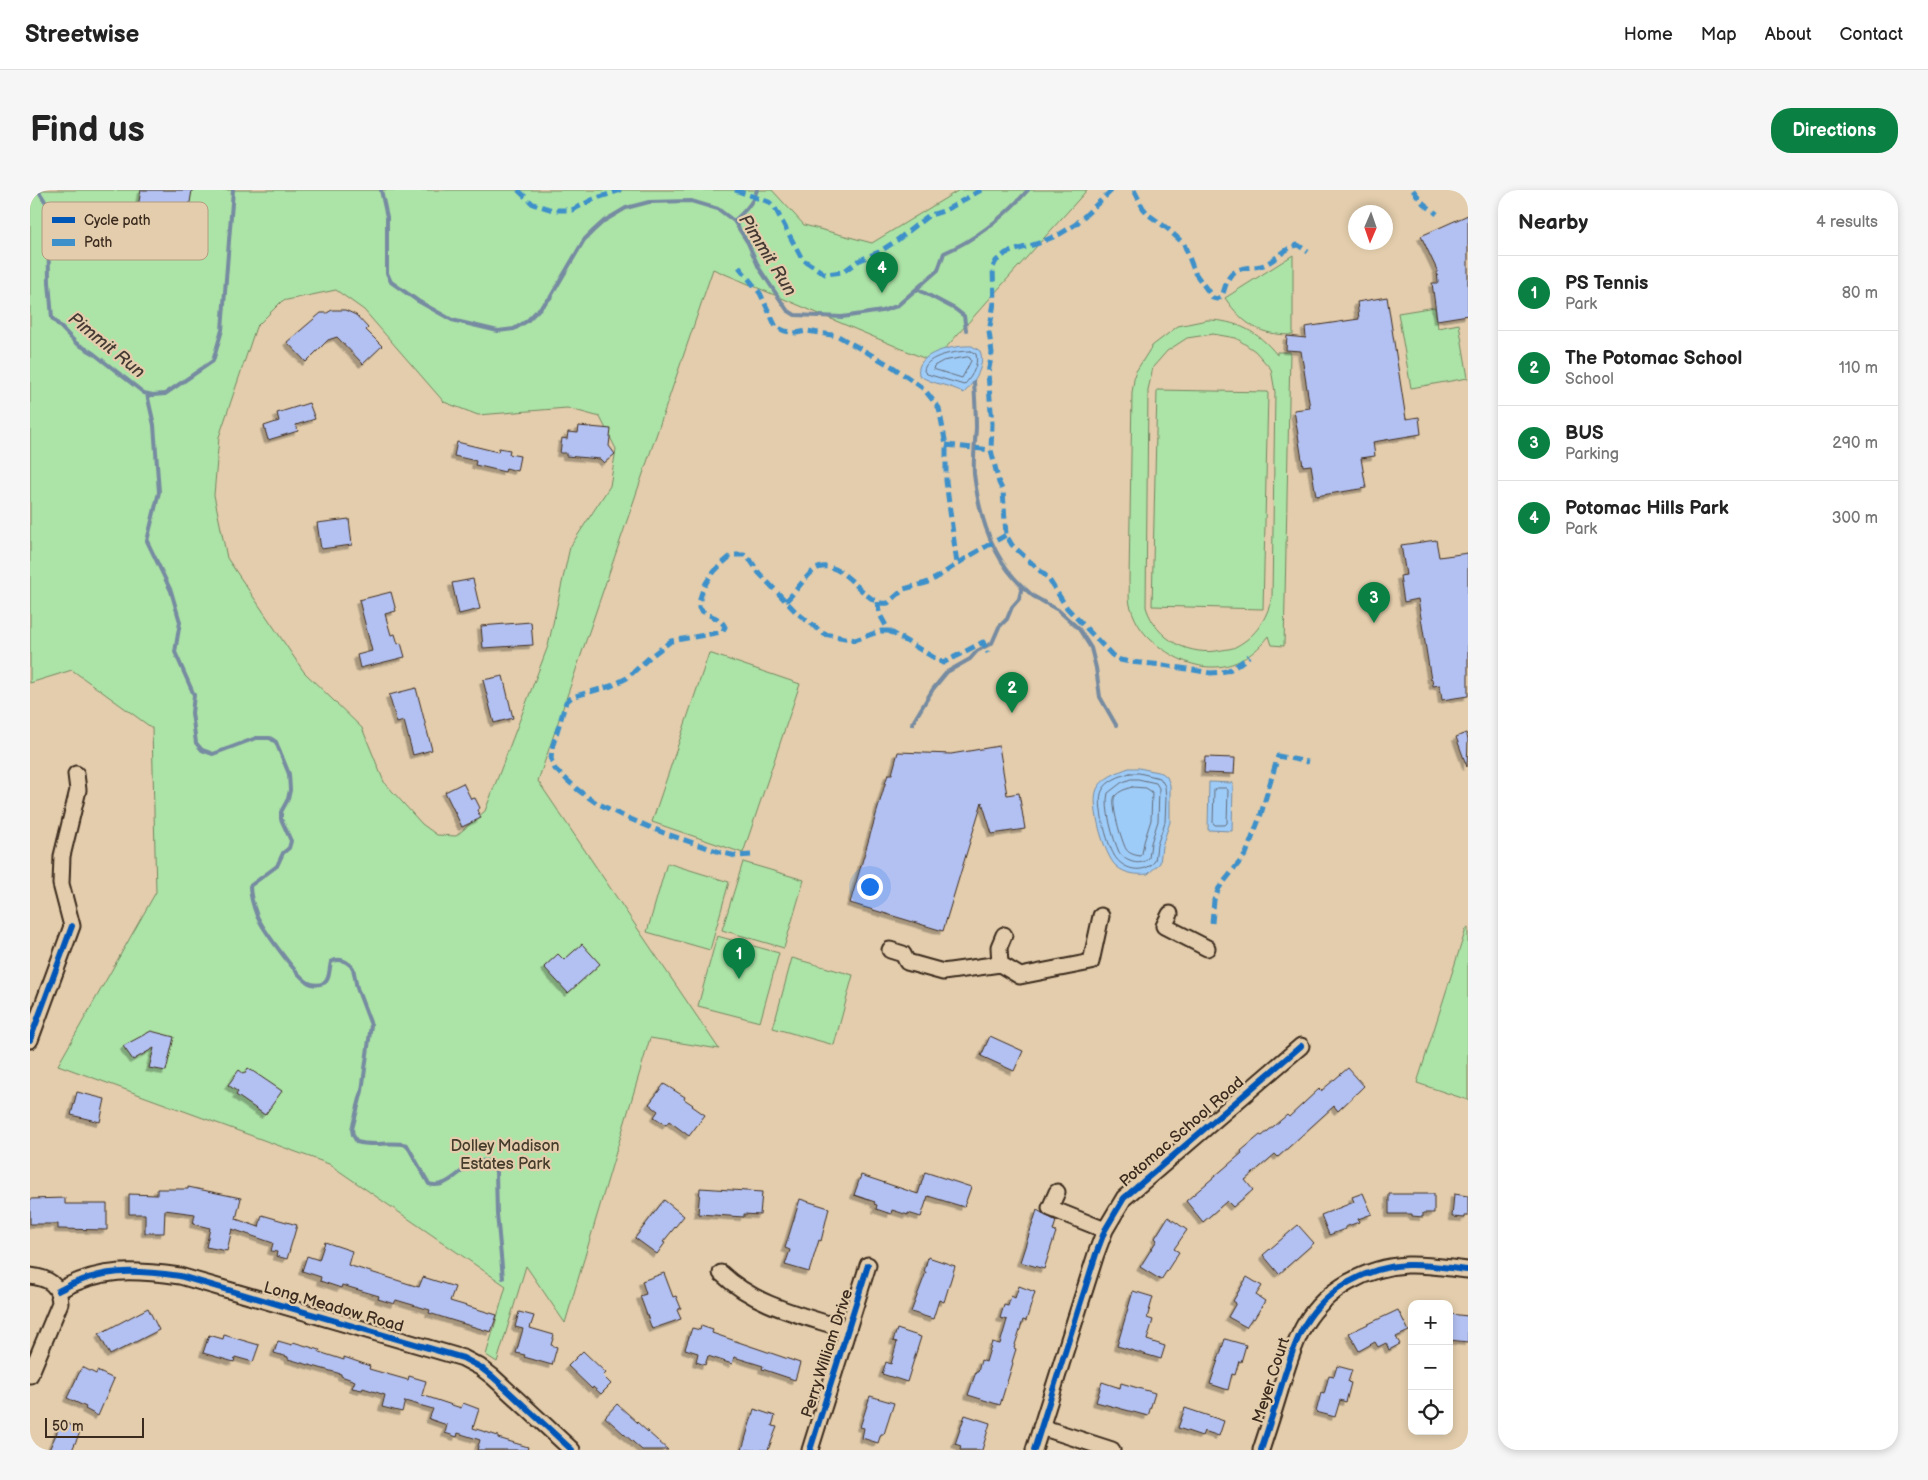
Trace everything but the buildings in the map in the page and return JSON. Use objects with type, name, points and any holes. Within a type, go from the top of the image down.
[{"type":"street","points":[[30,1040],[72,926],[61,884],[62,856],[78,790],[76,774]]},
{"type":"street","points":[[1170,914],[1164,926],[1206,948]]},
{"type":"street","points":[[890,950],[903,954],[907,962],[943,972],[1000,964],[1020,976],[1091,962],[1101,916]]},
{"type":"street","points":[[1000,964],[999,947],[1004,935]]},
{"type":"street","name":"Potomac School Road","points":[[1034,1450],[1105,1230],[1124,1198],[1301,1046]]},
{"type":"street","points":[[1057,1192],[1050,1208],[1105,1230]]},
{"type":"street","name":"Perry William Drive","points":[[810,1450],[868,1265]]},
{"type":"street","name":"Meyer Court","points":[[1261,1450],[1296,1342],[1306,1322],[1333,1293],[1350,1281],[1368,1272],[1387,1267],[1421,1265],[1468,1270]]},
{"type":"street","name":"Long Meadow Road","points":[[58,1291],[91,1275],[110,1272],[156,1272],[180,1276],[454,1356],[480,1367],[493,1377],[572,1450]]},
{"type":"street","points":[[721,1273],[748,1294],[766,1303],[848,1330]]},
{"type":"street","points":[[30,1276],[46,1279],[54,1284],[58,1291],[60,1303],[30,1375]]},
{"type":"street","points":[[1041,1427],[1112,1450]]},
{"type":"green space","name":"Dolley Madison Estates Park","points":[[30,190],[772,190],[804,225],[872,243],[959,190],[1087,190],[933,362],[713,269],[538,781],[719,1049],[650,1038],[565,1323],[526,1266],[497,1362],[486,1355],[506,1286],[329,1164],[58,1065],[156,892],[152,728],[72,670],[30,683]],"holes":[[[336,290],[364,310],[444,402],[478,415],[567,408],[600,417],[616,449],[610,486],[570,547],[548,646],[485,811],[456,836],[437,835],[422,824],[384,782],[362,728],[304,672],[227,558],[214,495],[219,437],[256,327],[282,301]]]},
{"type":"green space","points":[[1293,255],[1293,335],[1271,333],[1253,327],[1239,315],[1225,298]]},
{"type":"green space","points":[[1435,307],[1438,328],[1459,324],[1468,378],[1411,388],[1398,313]]},
{"type":"green space","points":[[1207,320],[1228,322],[1255,334],[1277,355],[1277,352],[1290,352],[1284,646],[1272,645],[1269,636],[1246,657],[1233,664],[1220,667],[1192,664],[1164,650],[1147,636],[1132,612],[1129,602],[1132,393],[1135,373],[1152,346],[1178,326]],"holes":[[[1213,334],[1236,338],[1255,351],[1271,369],[1275,392],[1272,598],[1260,626],[1244,642],[1230,649],[1210,652],[1198,651],[1176,644],[1166,637],[1151,619],[1146,607],[1148,390],[1153,367],[1167,351],[1187,338]]]},
{"type":"green space","points":[[1157,390],[1268,392],[1263,609],[1152,606]]},
{"type":"green space","points":[[709,653],[800,684],[743,853],[652,822]]},
{"type":"green space","points":[[743,862],[804,880],[784,948],[722,930]]},
{"type":"green space","points":[[667,863],[729,882],[710,950],[647,932]]},
{"type":"green space","points":[[1468,928],[1468,1100],[1417,1083],[1466,929]]},
{"type":"green space","points":[[717,936],[779,953],[760,1022],[698,1006]]},
{"type":"green space","points":[[792,958],[853,975],[834,1045],[773,1028]]},
{"type":"water","points":[[972,346],[980,351],[980,368],[972,384],[964,393],[919,375],[919,367],[929,355],[956,347]]},
{"type":"water","points":[[1129,768],[1162,773],[1167,777],[1170,785],[1170,822],[1162,846],[1160,863],[1148,874],[1123,871],[1116,866],[1111,860],[1099,829],[1095,806],[1097,789],[1099,785],[1111,776]]},
{"type":"water","points":[[1209,782],[1233,783],[1232,831],[1208,830]]},
{"type":"waterway","name":"Pimmit Run","points":[[38,190],[46,202]]},
{"type":"waterway","name":"Pimmit Run","points":[[49,260],[52,318],[76,343],[93,353],[144,393],[153,395],[165,394],[213,361],[222,330],[233,190]]},
{"type":"waterway","name":"Pimmit Run","points":[[381,190],[387,217],[387,273],[391,282],[418,301],[452,320],[498,331],[514,329],[527,321],[550,298],[584,240],[604,221],[626,208],[649,202],[691,201],[718,209],[734,221],[748,243],[759,268],[787,310],[795,315],[842,317],[882,311],[897,306],[938,270],[944,253],[979,234],[1028,190]]},
{"type":"waterway","points":[[734,221],[748,207],[757,190]]},
{"type":"waterway","points":[[917,289],[955,309],[964,316],[966,330]]},
{"type":"waterway","points":[[912,724],[933,689],[947,672],[970,659],[977,651],[992,643],[999,627],[1007,619],[1012,607],[1019,599],[1022,586],[1011,575],[995,549],[979,505],[974,474],[976,428],[974,382]]},
{"type":"waterway","points":[[147,394],[154,425],[159,492],[147,541],[171,591],[180,622],[175,652],[194,695],[192,713],[196,743],[202,750],[213,754],[256,738],[270,738],[276,742],[289,774],[290,790],[288,799],[281,812],[281,819],[291,841],[289,848],[283,853],[277,866],[250,886],[251,897],[257,916],[289,963],[309,983],[318,984],[326,982],[331,962],[343,960],[353,968],[357,988],[371,1025],[362,1091],[352,1129],[357,1142],[407,1145],[429,1184],[438,1185],[446,1182],[476,1162],[493,1163],[496,1172],[497,1214],[503,1278]]},
{"type":"waterway","points":[[1022,586],[1033,596],[1058,610],[1079,629],[1091,648],[1100,697],[1116,725]]},
{"type":"marked path","points":[[518,190],[533,204],[553,210],[572,210],[594,199],[621,190]]},
{"type":"marked path","points":[[735,190],[769,202],[775,208],[802,259],[825,274],[843,272],[858,261],[879,252],[896,241],[928,216],[946,210],[981,190]]},
{"type":"marked path","points":[[1112,190],[1076,224],[1060,234],[1039,243],[1006,253],[996,261],[993,267],[994,303],[989,332],[992,353],[988,373],[992,424],[991,450],[999,483],[1003,491],[1006,535],[1012,545],[1048,578],[1067,608],[1112,655],[1120,660],[1211,673],[1232,669],[1249,656]]},
{"type":"marked path","points":[[1134,190],[1143,208],[1149,215],[1184,244],[1195,273],[1213,298],[1217,299],[1222,296],[1229,277],[1243,268],[1264,265],[1289,248],[1298,245],[1308,252]]},
{"type":"marked path","points":[[1413,190],[1423,203],[1437,214]]},
{"type":"marked path","points":[[739,267],[760,293],[776,327],[796,333],[807,331],[838,336],[893,367],[924,389],[939,408],[946,445],[946,481],[957,564]]},
{"type":"marked path","points":[[946,445],[991,450]]},
{"type":"marked path","points":[[786,601],[814,571],[818,568],[828,567],[846,576],[879,603],[888,603],[904,589],[936,578],[1006,535]]},
{"type":"marked path","points":[[751,855],[736,856],[720,852],[664,833],[623,816],[595,802],[578,790],[555,769],[551,759],[552,748],[566,702],[572,697],[611,686],[627,678],[671,641],[722,632],[725,627],[723,623],[699,608],[700,599],[709,578],[732,555],[744,555],[751,561],[759,573],[796,612],[824,634],[855,640],[881,631],[889,631]]},
{"type":"marked path","points":[[878,602],[879,613],[889,631],[943,663],[983,642],[988,653]]},
{"type":"marked path","points":[[1212,923],[1214,900],[1219,888],[1246,854],[1261,814],[1278,756],[1308,762]]},
{"type":"cycle path","points":[[30,1040],[72,926]]},
{"type":"cycle path","points":[[1034,1450],[1096,1254],[1105,1230],[1124,1198],[1301,1046]]},
{"type":"cycle path","points":[[810,1450],[868,1265]]},
{"type":"cycle path","points":[[1261,1450],[1296,1343],[1305,1324],[1324,1300],[1349,1282],[1377,1270],[1407,1265],[1468,1270]]},
{"type":"cycle path","points":[[58,1291],[88,1278],[118,1272],[148,1272],[180,1276],[463,1358],[493,1377],[572,1450]]},
{"type":"place","name":"Potomac Hills Park","points":[[882,293]]},
{"type":"place","name":"BUS","points":[[1374,623]]},
{"type":"place","name":"The Potomac School","points":[[1012,713]]},
{"type":"place","name":"PS Tennis","points":[[739,979]]}]
